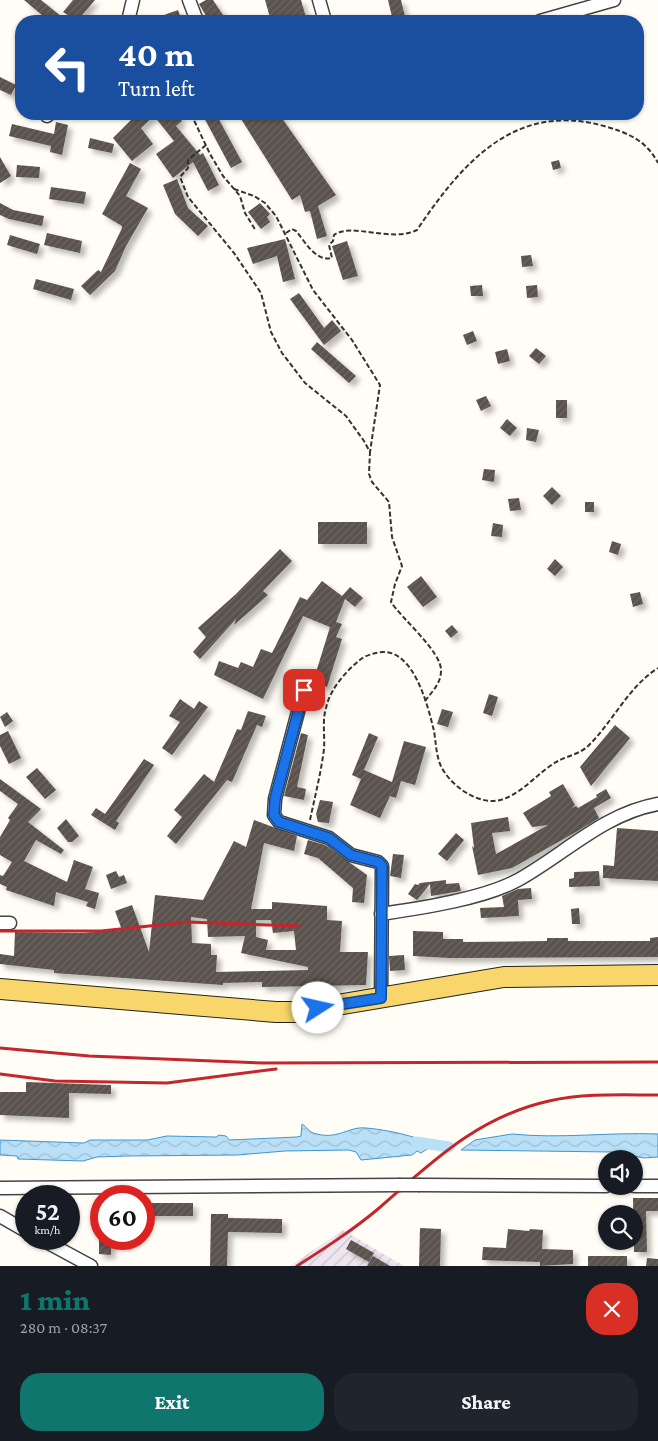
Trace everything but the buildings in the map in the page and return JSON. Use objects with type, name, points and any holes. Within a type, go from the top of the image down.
[{"type":"main road","points":[[0,989],[295,1012],[504,977],[658,975]]},
{"type":"street","points":[[129,15],[133,0]]},
{"type":"street","points":[[189,0],[195,15]]},
{"type":"street","points":[[319,0],[323,15]]},
{"type":"street","points":[[561,15],[614,0]]},
{"type":"street","points":[[304,690],[275,799],[274,815],[279,822],[329,838],[351,855],[378,862],[382,866],[381,998]]},
{"type":"street","points":[[381,914],[422,908],[492,891],[516,881],[535,870],[603,824],[619,816],[658,804]]},
{"type":"street","points":[[0,1188],[399,1185],[598,1186]]},
{"type":"street","points":[[643,1186],[658,1186]]},
{"type":"street","points":[[0,1216],[15,1225]]},
{"type":"street","points":[[61,1250],[91,1266]]},
{"type":"path","points":[[194,120],[223,176],[234,189],[256,231]]},
{"type":"path","points":[[286,233],[292,229],[296,231],[317,256],[326,260],[332,258],[329,245],[333,241],[334,235],[339,231],[347,229],[375,234],[408,234],[417,230],[461,172],[492,143],[533,124],[563,120]]},
{"type":"path","points":[[575,120],[618,130],[651,149],[658,163]]},
{"type":"path","points":[[206,145],[188,160],[188,168],[180,177],[188,197],[234,253],[261,293],[275,343],[286,359],[305,383],[346,416],[370,452]]},
{"type":"path","points":[[234,189],[254,196],[265,203],[286,233],[313,290],[352,340],[380,385],[370,452],[369,474],[372,482],[389,502],[392,537],[402,566],[391,602],[423,639],[439,661],[442,669],[436,688],[425,701]]},
{"type":"path","points":[[307,831],[320,776],[326,708],[331,693],[350,668],[373,653],[394,654],[409,664],[425,701],[441,766],[451,779],[471,795],[483,800],[496,801],[510,796],[557,761],[587,748],[638,683],[658,668]]},
{"type":"shaded area","points":[[343,1230],[404,1266],[290,1266]]},
{"type":"water","points":[[302,1124],[311,1132],[322,1135],[366,1128],[384,1130],[435,1144],[421,1153],[417,1151],[412,1155],[361,1160],[356,1152],[349,1150],[285,1151],[237,1155],[97,1157],[83,1161],[18,1159],[17,1156],[0,1155],[0,1140],[84,1143],[90,1140],[147,1140],[167,1136],[216,1137],[219,1135],[226,1136],[229,1140],[297,1137],[301,1136]]},
{"type":"water","points":[[512,1134],[548,1136],[658,1134],[658,1157],[643,1158],[643,1150],[598,1150],[598,1152],[461,1150],[475,1140]]},
{"type":"waterway","points":[[416,1142],[449,1147]]},
{"type":"railway","points":[[0,931],[101,931],[188,922],[299,926]]},
{"type":"railway","points":[[0,1048],[89,1056],[263,1063],[658,1062]]},
{"type":"railway","points":[[0,1074],[55,1081],[167,1083],[276,1069]]},
{"type":"railway","points":[[297,1266],[359,1224],[456,1144],[499,1118],[523,1108],[563,1098],[603,1095],[658,1095]]},
{"type":"route","points":[[304,690],[275,799],[274,815],[279,822],[329,838],[351,855],[378,862],[382,866],[381,998],[318,1008]]}]
